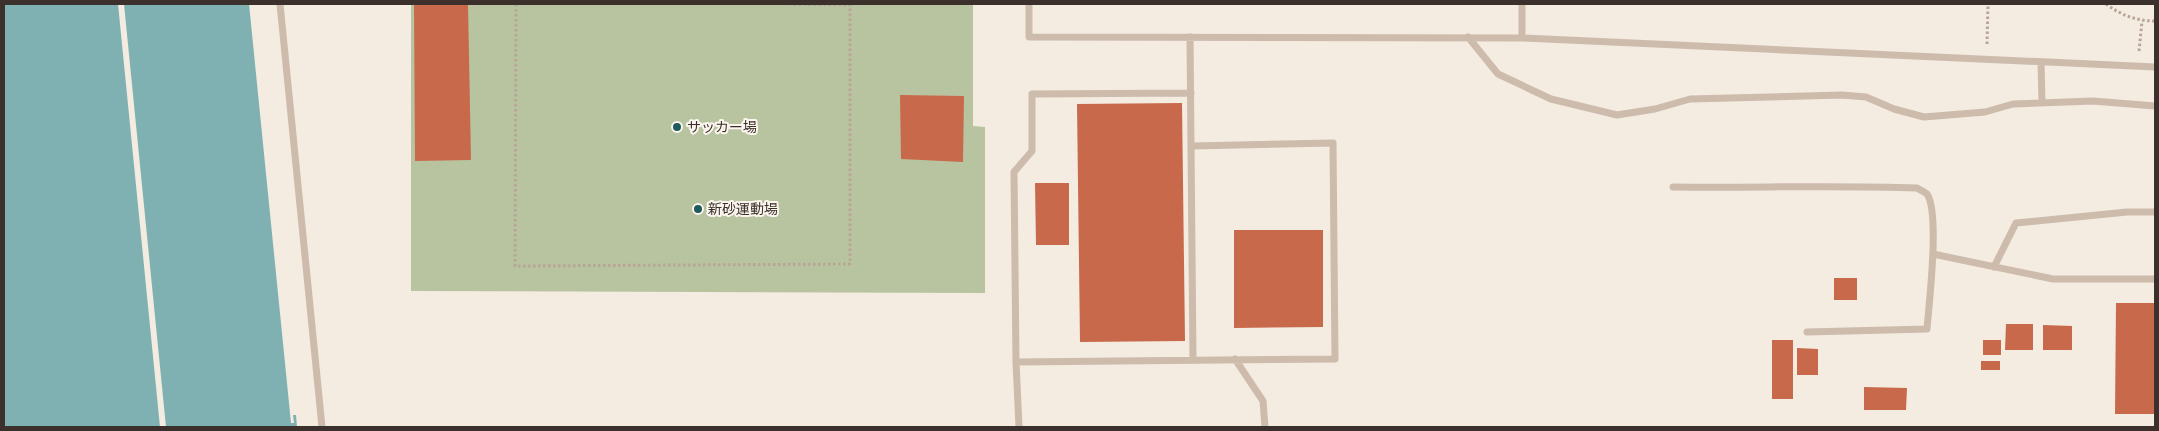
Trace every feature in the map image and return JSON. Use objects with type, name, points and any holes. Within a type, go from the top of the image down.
[{"type":"lane","points":[[280,4],[322,427]]},
{"type":"lane","points":[[1029,4],[1029,37],[1522,38],[2155,67]]},
{"type":"lane","points":[[1522,4],[1522,38]]},
{"type":"lane","points":[[1190,37],[1192,93],[1192,360]]},
{"type":"lane","points":[[1468,37],[1498,74],[1551,99],[1617,116],[1655,109],[1690,99],[1850,96],[1866,97],[1894,109],[1924,117],[1985,112],[2013,104],[2092,101],[2155,106]]},
{"type":"lane","points":[[2041,62],[2042,103]]},
{"type":"lane","points":[[1019,427],[1016,362],[1014,172],[1032,151],[1032,94],[1192,93]]},
{"type":"lane","points":[[1016,362],[1335,359],[1333,143],[1192,146]]},
{"type":"lane","points":[[1673,187],[1790,188],[1852,185],[1917,188],[1926,194],[1931,208],[1933,254],[1927,329],[1807,332]]},
{"type":"lane","points":[[1994,267],[2016,223],[2127,212],[2155,212]]},
{"type":"lane","points":[[1933,254],[2054,279],[2155,279]]},
{"type":"lane","points":[[1235,359],[1263,401],[1265,427]]},
{"type":"path","points":[[516,4],[515,266],[850,264],[850,5],[786,4]]},
{"type":"path","points":[[1987,44],[1988,4]]},
{"type":"path","points":[[2106,4],[2120,14],[2142,21],[2155,21]]},
{"type":"path","points":[[2139,51],[2142,21]]},
{"type":"green space","name":"新砂運動場","points":[[411,4],[973,4],[973,126],[985,127],[985,293],[411,291]]},
{"type":"water","points":[[4,4],[249,4],[291,423],[294,423],[293,415],[296,415],[297,427],[4,427]]},
{"type":"pier","points":[[118,4],[124,4],[166,427],[160,427]]},
{"type":"building","points":[[414,4],[468,4],[471,160],[415,161]]},
{"type":"building","points":[[900,95],[964,96],[963,162],[901,159]]},
{"type":"building","points":[[1182,103],[1185,341],[1080,342],[1077,104]]},
{"type":"building","points":[[1035,183],[1069,183],[1069,245],[1036,245]]},
{"type":"building","points":[[1234,230],[1323,230],[1323,327],[1234,328]]},
{"type":"building","points":[[1834,278],[1857,278],[1857,300],[1834,300]]},
{"type":"building","points":[[2116,303],[2155,303],[2155,414],[2115,414]]},
{"type":"building","points":[[2006,324],[2033,324],[2033,350],[2005,350]]},
{"type":"building","points":[[2043,325],[2072,326],[2072,350],[2043,350]]},
{"type":"building","points":[[1772,340],[1793,340],[1793,399],[1772,399]]},
{"type":"building","points":[[1983,340],[2001,340],[2001,355],[1983,355]]},
{"type":"building","points":[[1797,348],[1818,349],[1818,375],[1797,375]]},
{"type":"building","points":[[1981,361],[2000,361],[2000,370],[1981,370]]},
{"type":"building","points":[[1864,387],[1907,388],[1906,410],[1864,410]]},
{"type":"place","name":"サッカー場","points":[[677,127]]},
{"type":"place","name":"新砂運動場","points":[[698,209]]}]
